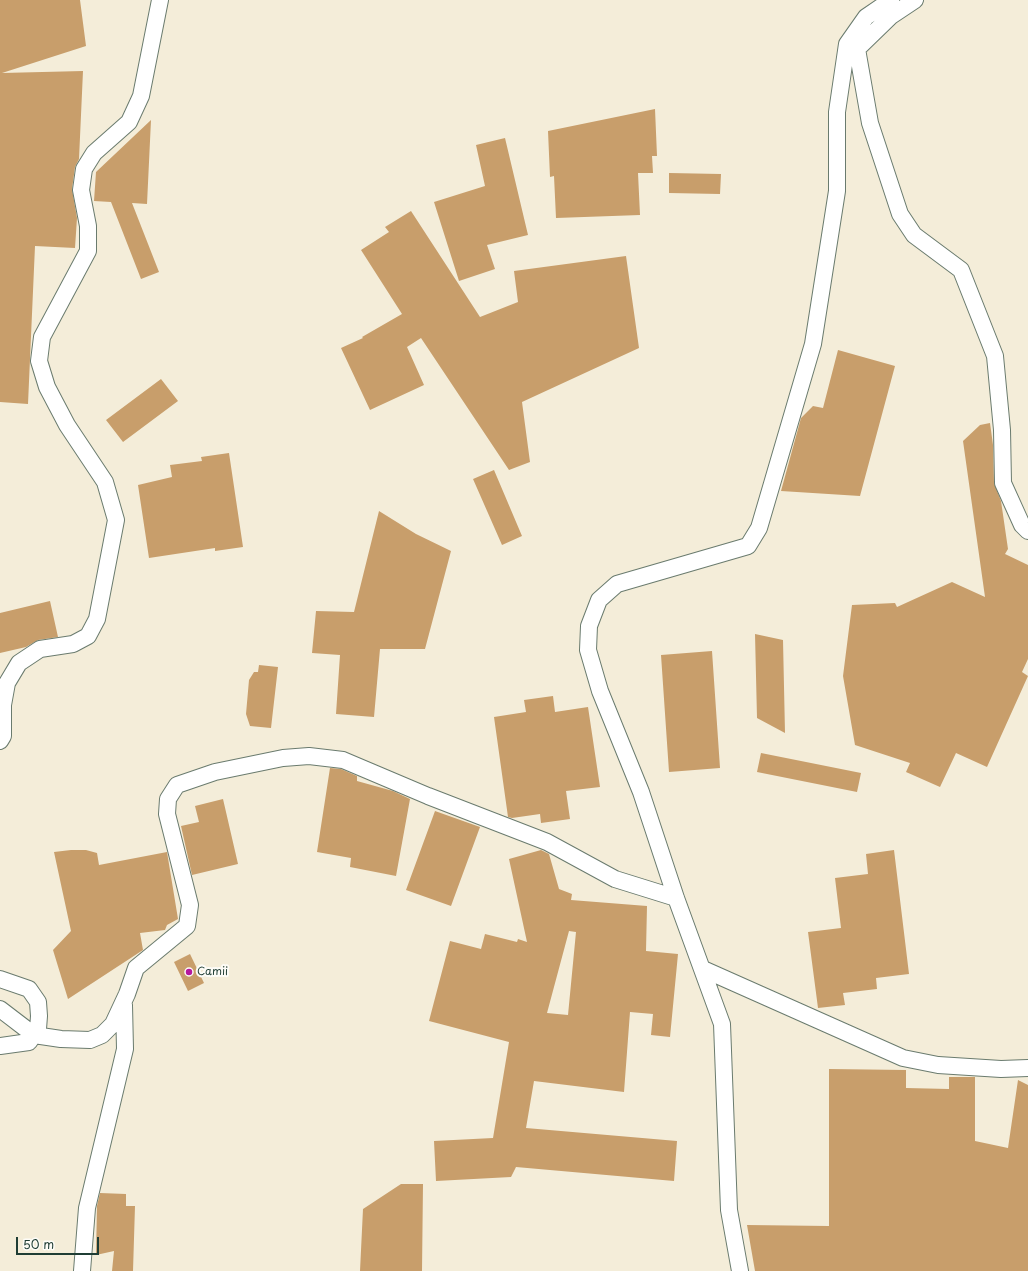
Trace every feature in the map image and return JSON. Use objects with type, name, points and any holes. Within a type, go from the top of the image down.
[{"type":"street","points":[[0,741],[3,736],[4,704],[7,683],[19,663],[40,649],[78,642],[88,636],[97,619],[116,520],[105,482],[67,425],[46,387],[39,361],[42,337],[88,251],[88,226],[81,190],[84,168],[94,153],[129,122],[141,96],[160,0]]},
{"type":"street","points":[[740,1271],[729,1210],[722,1024],[676,898],[641,792],[600,691],[588,650],[589,626],[599,600],[617,584],[748,546],[759,528],[813,344],[838,192],[837,112],[847,44],[866,16],[891,0]]},
{"type":"street","points":[[915,0],[891,16],[857,49],[870,123],[900,214],[914,235],[961,270],[995,356],[1002,430],[1003,483],[1022,525],[1028,531]]},
{"type":"street","points":[[0,1009],[34,1035],[61,1039],[90,1040],[102,1036],[113,1024],[136,968],[187,926],[190,905],[167,814],[168,799],[177,784],[215,772],[283,758],[309,756],[343,760],[428,796],[547,842],[615,878],[676,898]]},
{"type":"street","points":[[703,969],[904,1058],[938,1065],[1001,1069],[1028,1068]]},
{"type":"street","points":[[0,979],[29,989],[38,1002],[38,1029],[29,1042],[0,1046]]},
{"type":"street","points":[[82,1271],[87,1208],[124,1049],[124,1000]]},
{"type":"building","points":[[0,0],[80,0],[86,46],[2,73],[83,71],[79,159],[75,167],[72,189],[77,218],[75,248],[35,246],[28,404],[0,402]]},
{"type":"building","points":[[655,109],[657,156],[652,156],[653,173],[638,173],[640,215],[556,218],[554,176],[550,177],[548,131]]},
{"type":"building","points":[[151,120],[147,204],[132,203],[159,272],[141,279],[111,202],[94,201],[96,172]]},
{"type":"building","points":[[505,138],[528,235],[487,245],[495,269],[459,281],[434,202],[485,186],[476,145]]},
{"type":"building","points":[[669,173],[721,174],[720,194],[669,193]]},
{"type":"building","points":[[411,211],[480,317],[518,302],[514,271],[626,256],[639,348],[522,402],[530,462],[509,470],[421,338],[407,347],[424,385],[370,410],[341,348],[363,338],[362,337],[402,314],[361,250],[389,232],[385,227]]},
{"type":"building","points":[[838,350],[895,366],[860,496],[781,491],[801,418],[813,406],[823,408]]},
{"type":"building","points":[[161,379],[178,401],[123,442],[106,420]]},
{"type":"building","points":[[990,423],[993,445],[994,483],[1001,501],[1008,549],[1005,554],[1028,565],[1028,659],[1022,672],[1028,676],[987,767],[956,753],[940,787],[906,772],[910,763],[855,745],[843,676],[852,605],[895,603],[897,607],[952,582],[985,597],[963,441],[980,425]]},
{"type":"building","points":[[229,453],[243,547],[215,551],[215,548],[149,558],[138,485],[172,477],[170,465],[202,461],[201,457]]},
{"type":"building","points":[[494,470],[522,536],[502,545],[473,479]]},
{"type":"building","points":[[379,511],[416,534],[451,551],[425,649],[380,649],[374,717],[336,714],[340,655],[312,653],[316,611],[354,612]]},
{"type":"building","points":[[50,601],[58,637],[38,640],[26,647],[0,653],[0,613]]},
{"type":"building","points":[[755,634],[783,640],[785,733],[757,718]]},
{"type":"building","points":[[712,651],[720,768],[669,772],[661,655]]},
{"type":"building","points":[[259,665],[278,667],[271,728],[250,726],[246,714],[249,680],[254,672],[258,672]]},
{"type":"building","points":[[553,696],[555,712],[588,707],[600,787],[566,791],[570,819],[541,823],[540,814],[512,818],[508,817],[494,717],[526,712],[524,700]]},
{"type":"building","points":[[761,753],[861,773],[857,792],[757,772]]},
{"type":"building","points":[[330,768],[341,769],[357,776],[357,781],[393,791],[410,799],[396,876],[350,867],[351,858],[317,852]]},
{"type":"building","points":[[223,799],[238,864],[192,875],[181,826],[199,822],[195,806]]},
{"type":"building","points":[[435,811],[480,827],[451,906],[406,890]]},
{"type":"building","points":[[86,850],[97,853],[99,865],[167,852],[178,919],[167,925],[165,930],[140,933],[143,950],[68,999],[53,950],[71,931],[54,852]]},
{"type":"building","points":[[541,850],[549,854],[559,889],[572,894],[571,900],[647,906],[646,951],[678,954],[670,1037],[651,1035],[653,1014],[630,1012],[624,1092],[534,1081],[526,1128],[677,1141],[674,1181],[516,1167],[511,1177],[436,1181],[434,1141],[493,1138],[509,1042],[429,1021],[450,941],[481,949],[485,934],[517,942],[518,939],[527,942],[509,859]],"holes":[[[569,931],[576,932],[568,1015],[547,1013]]]},
{"type":"building","points":[[894,850],[909,974],[876,978],[877,989],[843,993],[845,1005],[818,1008],[808,932],[841,928],[835,878],[868,874],[866,854]]},
{"type":"building","name":"Camii","points":[[190,954],[204,983],[188,991],[174,962]]},
{"type":"building","points":[[829,1069],[906,1070],[906,1088],[949,1089],[949,1077],[975,1077],[975,1141],[1008,1148],[1018,1080],[1028,1085],[1028,1271],[755,1271],[747,1225],[829,1226]]},
{"type":"building","points":[[401,1184],[423,1184],[422,1271],[360,1271],[363,1209]]},
{"type":"building","points":[[100,1193],[126,1194],[126,1206],[135,1206],[133,1271],[112,1271],[114,1251],[96,1255],[97,1206]]},
{"type":"place","name":"Camii","points":[[189,972]]}]
